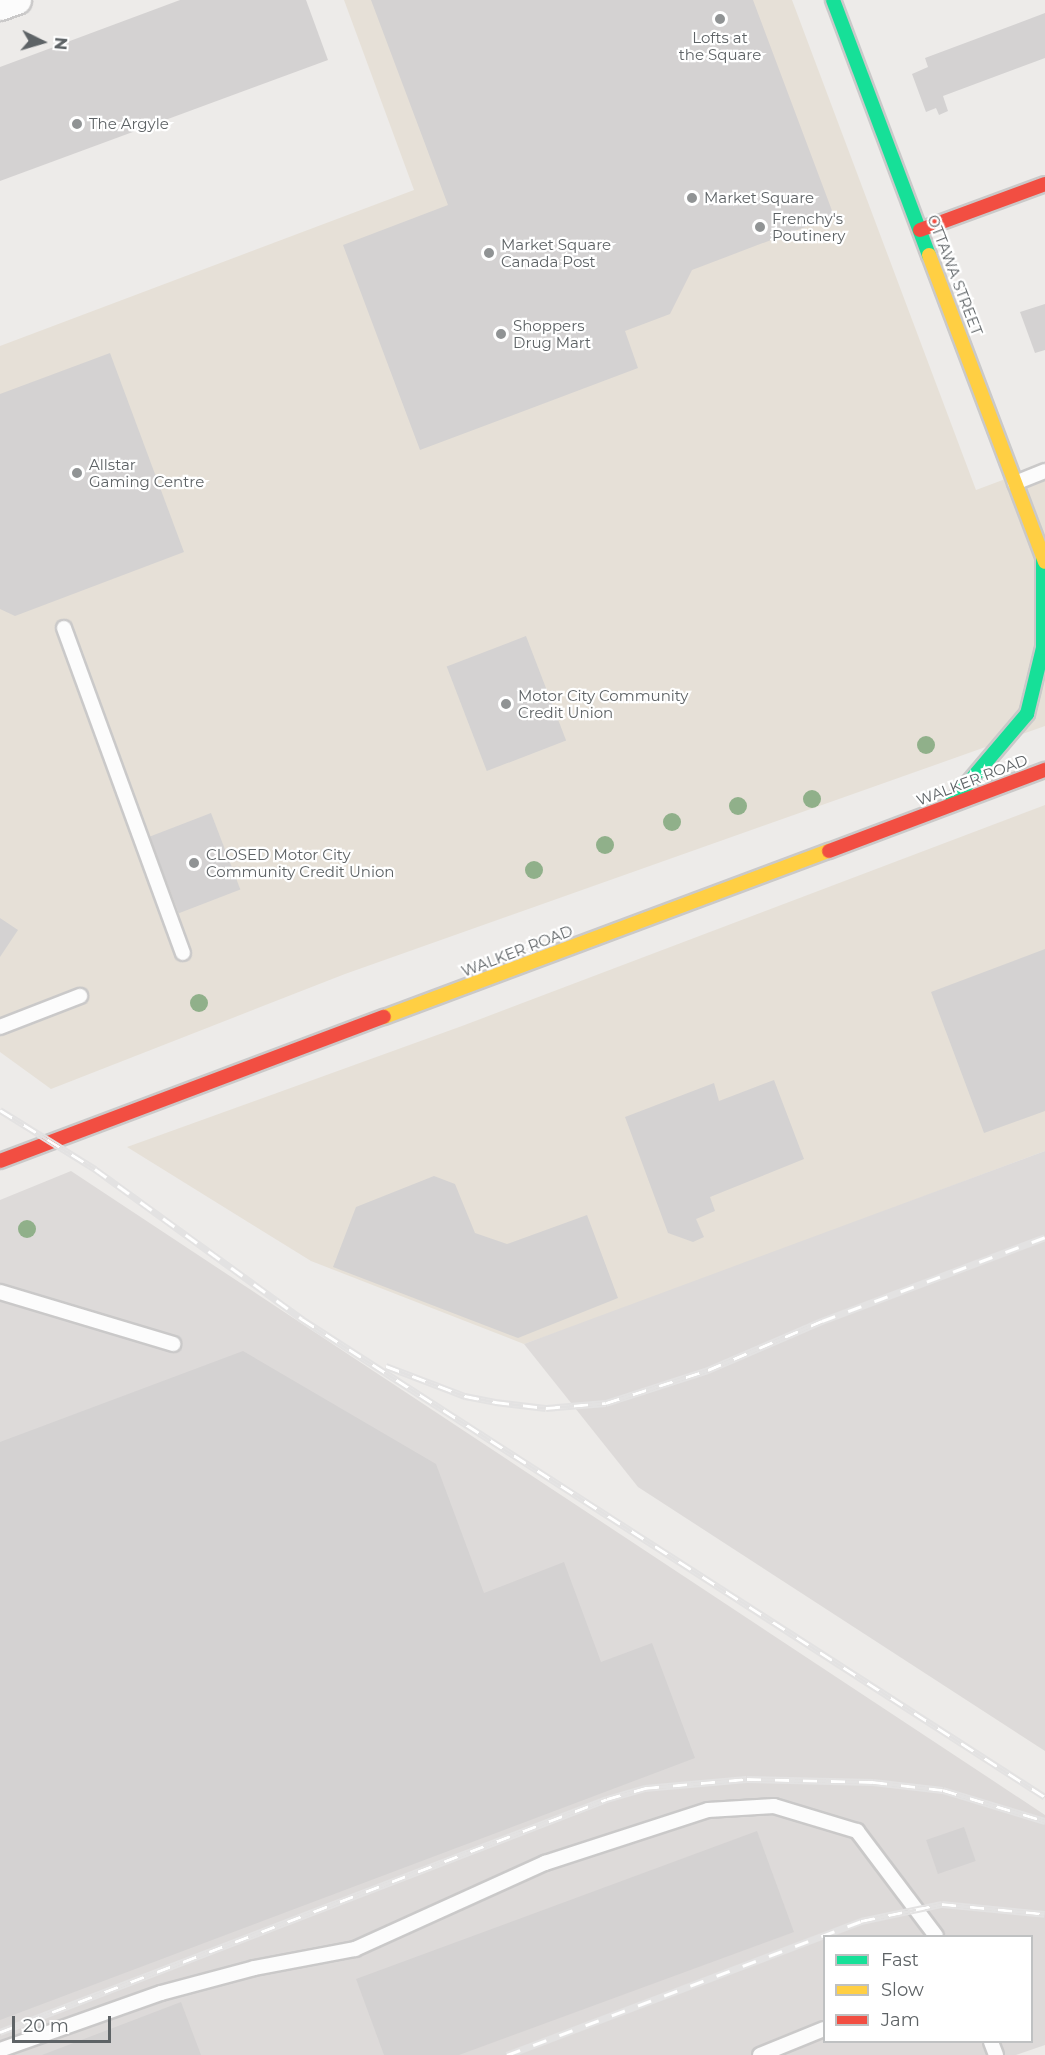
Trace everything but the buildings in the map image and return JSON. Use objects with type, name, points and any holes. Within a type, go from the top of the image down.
[{"type":"main road","name":"OTTAWA STREET","points":[[833,0],[1044,560]]},
{"type":"main road","points":[[920,230],[1045,184]]},
{"type":"main road","points":[[948,807],[1027,714],[1043,648],[1044,560]]},
{"type":"main road","name":"WALKER ROAD","points":[[0,1161],[1045,770]]},
{"type":"street","points":[[0,6],[16,0]]},
{"type":"lane","points":[[1015,483],[1045,471]]},
{"type":"lane","points":[[64,628],[183,953]]},
{"type":"lane","points":[[0,1026],[80,996]]},
{"type":"lane","points":[[0,1292],[173,1344]]},
{"type":"lane","points":[[0,2049],[161,1994],[254,1968],[355,1949],[545,1863],[708,1810],[774,1806],[857,1831],[935,1935]]},
{"type":"lane","points":[[760,2055],[823,2030]]},
{"type":"shaded area","points":[[344,0],[792,0],[976,490],[1045,464],[1045,726],[345,974],[51,1089],[0,1052],[0,346],[414,190]]},
{"type":"shaded area","points":[[1045,805],[1045,1151],[623,1309],[524,1344],[311,1261],[127,1147],[462,1026]]},
{"type":"shaded area","points":[[1045,1151],[1045,1751],[638,1487],[524,1344]]},
{"type":"shaded area","points":[[71,1171],[1045,1815],[1045,2045],[1016,2055],[0,2055],[0,1200]]},
{"type":"railway","points":[[0,1110],[95,1169],[302,1319],[1045,1797]]},
{"type":"railway","points":[[386,1366],[465,1396],[495,1402],[546,1408],[606,1403],[708,1370],[822,1321],[1045,1237]]},
{"type":"railway","points":[[0,2032],[607,1799],[645,1788],[747,1779],[873,1782],[943,1790],[1045,1821]]},
{"type":"railway","points":[[824,1935],[861,1921],[942,1904],[1045,1914]]},
{"type":"railway","points":[[507,2055],[823,1935]]},
{"type":"traffic: fast","points":[[833,0],[929,255]]},
{"type":"traffic: fast","points":[[952,802],[1027,714],[1043,648],[1043,557]]},
{"type":"traffic: slow","points":[[929,255],[1045,562]]},
{"type":"traffic: slow","points":[[384,1017],[829,851]]},
{"type":"traffic: jam","points":[[920,230],[1045,184]]},
{"type":"traffic: jam","points":[[829,851],[1045,770]]},
{"type":"traffic: jam","points":[[0,1161],[384,1017]]},
{"type":"place","name":"Lofts at the Square","points":[[720,19]]},
{"type":"place","name":"The Argyle","points":[[77,124]]},
{"type":"place","name":"Market Square","points":[[692,198]]},
{"type":"place","name":"Frenchy's Poutinery","points":[[760,227]]},
{"type":"place","name":"Market Square Canada Post","points":[[489,253]]},
{"type":"place","name":"Shoppers Drug Mart","points":[[501,334]]},
{"type":"place","name":"Allstar Gaming Centre","points":[[77,473]]},
{"type":"place","name":"Motor City Community Credit Union","points":[[506,704]]},
{"type":"place","name":"CLOSED Motor City Community Credit Union","points":[[194,863]]}]
